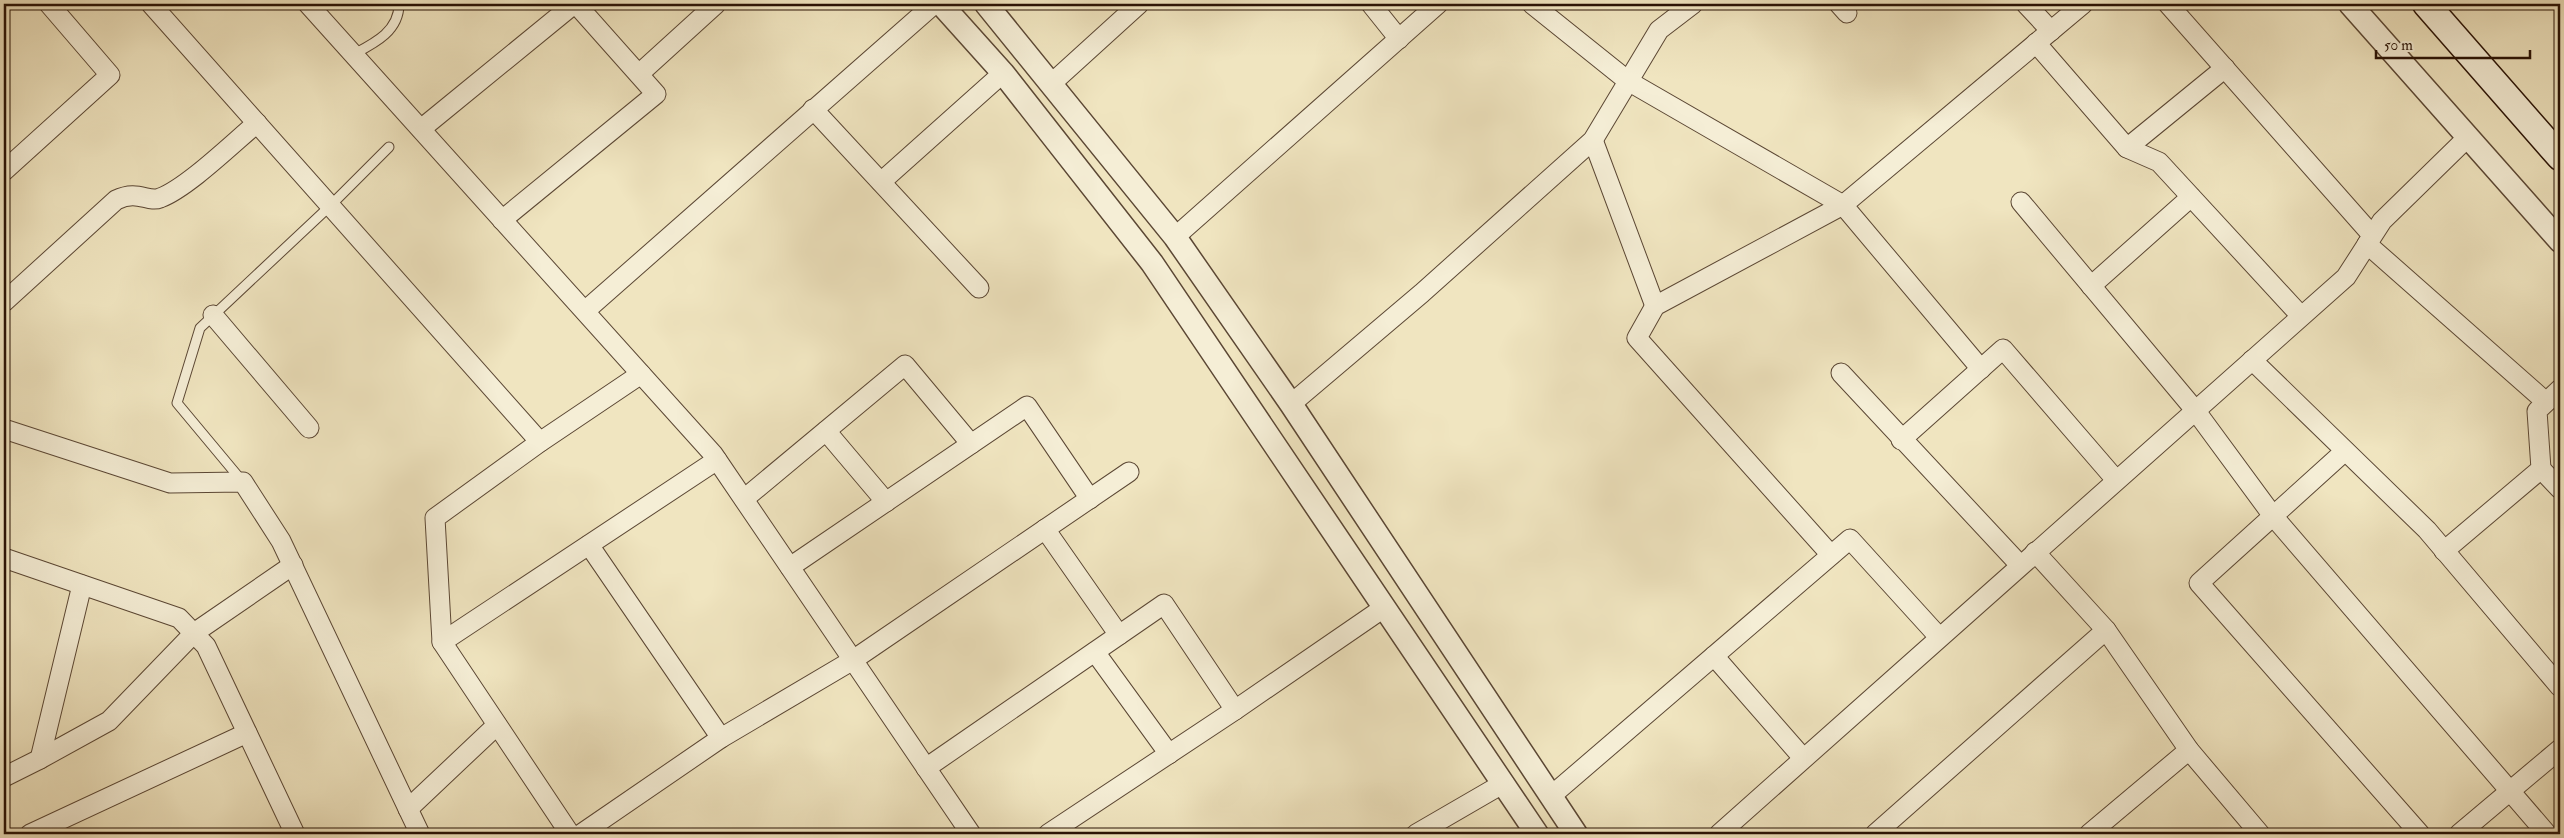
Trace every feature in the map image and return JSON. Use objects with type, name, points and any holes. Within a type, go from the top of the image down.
[{"type":"main road","points":[[2426,4],[2560,156]]},
{"type":"street","points":[[4,171],[110,75],[49,4]]},
{"type":"street","points":[[151,4],[540,442]]},
{"type":"street","points":[[308,4],[717,460],[971,834]]},
{"type":"street","points":[[421,129],[575,4],[639,74],[656,94],[502,220]]},
{"type":"street","points":[[639,74],[716,4]]},
{"type":"street","points":[[585,311],[934,4]]},
{"type":"street","points":[[941,4],[1003,73],[1152,263],[1537,834]]},
{"type":"street","points":[[986,4],[1175,237],[1291,404],[1576,834]]},
{"type":"street","points":[[1052,83],[1139,4]]},
{"type":"street","points":[[1370,4],[1399,39]]},
{"type":"street","points":[[1175,237],[1438,4]]},
{"type":"street","points":[[1532,4],[1628,81],[1843,205],[1981,369]]},
{"type":"street","points":[[1291,404],[1422,293],[1593,140],[1659,30],[1693,4]]},
{"type":"street","points":[[2026,4],[2051,31]]},
{"type":"street","points":[[1832,555],[1637,338],[1655,306],[1843,205],[2083,4]]},
{"type":"street","points":[[2168,4],[2225,68],[2369,240],[2546,402]]},
{"type":"street","points":[[2350,4],[2560,241]]},
{"type":"street","points":[[2036,43],[2127,148],[2159,162],[2301,316]]},
{"type":"street","points":[[2127,148],[2225,68]]},
{"type":"street","points":[[881,182],[1003,73]]},
{"type":"street","points":[[813,109],[979,288]]},
{"type":"street","points":[[4,302],[116,200],[127,194],[158,200],[175,192],[257,123]]},
{"type":"street","points":[[1719,834],[2346,276],[2382,221],[2468,137]]},
{"type":"street","points":[[1593,140],[1655,306]]},
{"type":"street","points":[[2091,286],[2191,197]]},
{"type":"street","points":[[2021,202],[2195,410],[2274,516],[2547,834]]},
{"type":"street","points":[[213,315],[309,428]]},
{"type":"street","points":[[1901,440],[2003,349],[2116,480]]},
{"type":"street","points":[[2252,360],[2427,530],[2560,687]]},
{"type":"street","points":[[744,499],[905,365],[971,444]]},
{"type":"street","points":[[1841,373],[1901,440],[2020,565]]},
{"type":"street","points":[[570,834],[442,642],[435,518],[540,442],[641,374]]},
{"type":"street","points":[[2560,389],[2537,411],[2541,469],[2560,490]]},
{"type":"street","points":[[790,567],[1027,406],[1090,499]]},
{"type":"street","points":[[4,429],[170,482],[242,482],[281,541],[420,834]]},
{"type":"street","points":[[826,431],[886,502]]},
{"type":"street","points":[[2345,451],[2199,584],[2420,834]]},
{"type":"street","points":[[442,642],[717,460]]},
{"type":"street","points":[[2444,551],[2541,469]]},
{"type":"street","points":[[581,834],[721,738],[853,660],[1129,472]]},
{"type":"street","points":[[1046,529],[1119,635]]},
{"type":"street","points":[[1551,796],[1850,539],[1939,637]]},
{"type":"street","points":[[589,545],[721,738]]},
{"type":"street","points":[[2036,552],[2106,630],[2189,750],[2260,834]]},
{"type":"street","points":[[4,558],[179,618],[206,646],[295,834]]},
{"type":"street","points":[[4,777],[109,720],[194,633],[293,566]]},
{"type":"street","points":[[40,759],[82,584]]},
{"type":"street","points":[[926,768],[1164,604],[1235,710]]},
{"type":"street","points":[[1048,834],[1235,710],[1385,607]]},
{"type":"street","points":[[1875,834],[2106,630]]},
{"type":"street","points":[[1095,652],[1169,754]]},
{"type":"street","points":[[1714,656],[1803,758]]},
{"type":"street","points":[[408,809],[497,725]]},
{"type":"street","points":[[30,834],[67,827],[247,733]]},
{"type":"street","points":[[2459,834],[2560,749]]},
{"type":"street","points":[[2089,834],[2189,750]]},
{"type":"street","points":[[1416,834],[1504,783]]},
{"type":"lane","points":[[354,54],[374,44],[393,28],[399,4]]},
{"type":"lane","points":[[242,482],[176,403],[200,328],[330,206],[389,147]]}]
